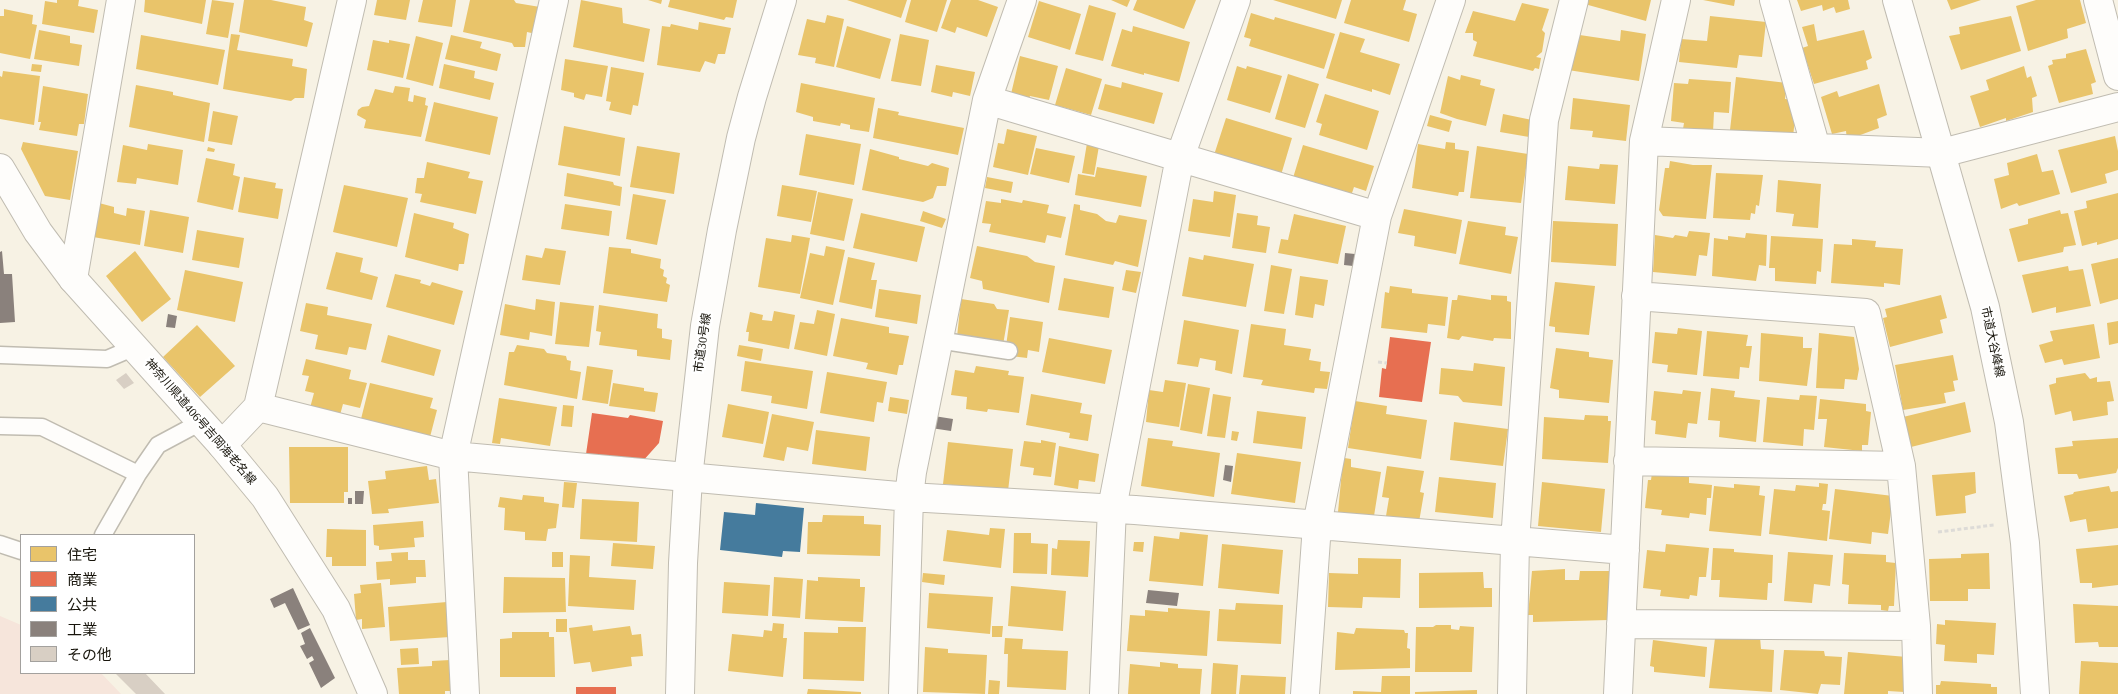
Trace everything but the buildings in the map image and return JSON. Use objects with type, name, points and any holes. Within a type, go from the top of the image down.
[{"type":"street","points":[[72,279],[121,0]]},
{"type":"street","points":[[222,445],[258,407],[352,0]]},
{"type":"street","points":[[465,694],[453,456],[554,0]]},
{"type":"street","name":"市道30号線","points":[[680,694],[683,564],[688,478],[704,326],[722,230],[752,97],[782,0]]},
{"type":"street","points":[[903,694],[909,497],[938,340],[987,100],[1022,0]]},
{"type":"street","points":[[1104,694],[1112,508],[1180,156],[1236,0]]},
{"type":"street","points":[[1305,694],[1317,525],[1378,216],[1451,0]]},
{"type":"street","points":[[1512,694],[1515,542],[1544,120],[1574,0]]},
{"type":"street","points":[[1618,694],[1644,141],[1676,0]]},
{"type":"street","points":[[1774,0],[1816,148]]},
{"type":"street","name":"市道大谷峰線","points":[[1898,0],[1985,307],[2009,422],[2025,543],[2035,694]]},
{"type":"street","points":[[2098,0],[2118,76]]},
{"type":"street","points":[[987,100],[1378,216]]},
{"type":"street","points":[[1644,141],[1942,154],[2118,107]]},
{"type":"street","name":"神奈川県道406号吉岡海老名線","points":[[0,168],[38,232],[72,279],[222,445],[265,497],[336,609],[373,694]]},
{"type":"street","points":[[1636,296],[1866,312],[1901,466],[1916,626],[1918,694]]},
{"type":"street","points":[[258,407],[453,456],[909,497],[1112,508],[1625,550]]},
{"type":"street","points":[[1628,461],[1901,466]]},
{"type":"street","points":[[1621,624],[1916,626]]},
{"type":"lane","points":[[938,340],[1009,351]]},
{"type":"lane","points":[[0,354],[107,359],[135,348]]},
{"type":"lane","points":[[104,534],[138,474],[158,445],[201,422]]},
{"type":"lane","points":[[0,426],[42,427],[138,474]]},
{"type":"lane","points":[[0,544],[20,551]]},
{"type":"path","points":[[1908,535],[2001,524]]},
{"type":"shaded area","points":[[0,616],[20,625],[20,674],[102,674],[121,694],[0,694]]}]
